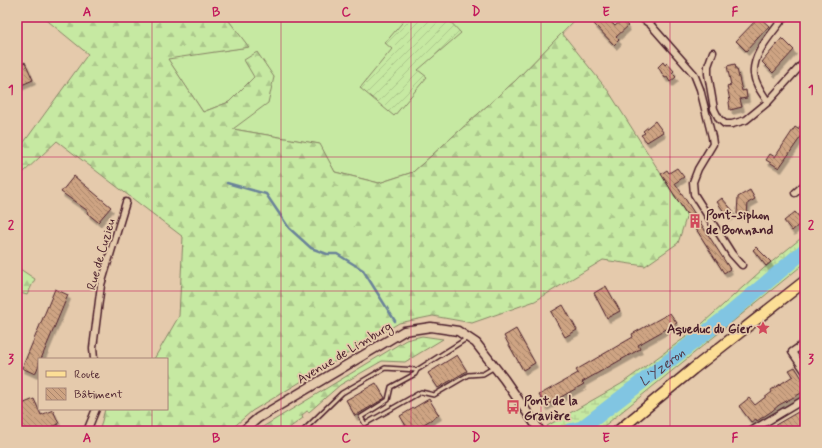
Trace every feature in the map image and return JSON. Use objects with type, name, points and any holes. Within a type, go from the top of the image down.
[{"type":"main road","points":[[618,431],[682,378],[805,281]]},
{"type":"street","points":[[640,17],[650,24],[694,74],[698,84],[713,144],[698,169],[693,182],[694,194],[732,254],[742,264]]},
{"type":"street","points":[[768,102],[758,87],[754,74],[755,62],[759,52],[784,17]]},
{"type":"street","points":[[713,52],[708,66],[708,74],[714,109],[725,124],[732,124],[746,120],[768,102],[805,61]]},
{"type":"street","points":[[794,193],[805,184]]},
{"type":"street","name":"Rue de Cuzieu","points":[[94,358],[93,348],[101,285],[126,202]]},
{"type":"street","name":"Avenue de Limburg","points":[[242,431],[258,418],[404,331],[431,327],[458,332],[476,343],[519,399],[540,431]]},
{"type":"street","points":[[805,343],[792,352],[805,371]]},
{"type":"street","points":[[751,431],[805,399]]},
{"type":"street","points":[[87,431],[96,410]]},
{"type":"lane","points":[[468,338],[417,370],[415,374],[391,387],[388,400],[361,417],[365,424],[421,392],[434,395],[468,375],[483,374],[495,367]]},
{"type":"lane","points":[[303,431],[342,393],[385,368],[417,370]]},
{"type":"green space","points":[[43,17],[226,17],[249,47],[168,59],[203,112],[229,102],[254,77],[244,60],[257,52],[274,77],[268,103],[233,129],[320,144],[335,172],[379,183],[413,172],[515,81],[562,33],[609,92],[687,215],[678,243],[645,266],[603,260],[535,301],[472,323],[433,316],[399,323],[252,411],[229,431],[99,431],[105,410],[168,410],[168,358],[155,358],[179,316],[183,237],[57,141],[24,172],[17,166],[17,152],[88,54]]},
{"type":"green space","points":[[226,17],[578,17],[515,81],[413,172],[379,183],[335,172],[319,144],[233,129],[274,77],[245,60],[255,76],[229,102],[203,112],[167,58],[248,47]]},
{"type":"green space","points":[[407,17],[446,17],[461,33],[418,70],[427,77],[394,116],[360,88],[392,49],[385,43]]},
{"type":"green space","points":[[805,235],[805,263],[598,431],[551,431],[547,426],[621,384],[694,331],[763,269]]},
{"type":"green space","points":[[17,267],[35,279],[27,295],[17,292]]},
{"type":"green space","points":[[422,336],[443,339],[405,362],[382,361],[340,385],[309,412],[307,411],[302,415],[303,418],[285,431],[256,431],[406,340]]},
{"type":"building","points":[[602,17],[606,17],[615,26],[622,20],[628,26],[616,37],[619,40],[614,45],[594,24]]},
{"type":"building","points":[[759,17],[769,26],[746,51],[736,41]]},
{"type":"building","points":[[782,38],[794,50],[773,73],[762,62]]},
{"type":"building","points":[[25,62],[33,80],[17,87],[17,66]]},
{"type":"building","points":[[663,62],[665,65],[667,63],[674,71],[672,73],[676,77],[670,82],[667,77],[665,78],[658,67]]},
{"type":"building","points":[[735,64],[742,91],[746,90],[747,98],[740,99],[742,107],[730,110],[727,86],[731,85],[727,66]]},
{"type":"building","points":[[805,119],[805,131],[779,168],[766,160],[770,154],[775,157],[795,127],[798,129]]},
{"type":"building","points":[[655,121],[663,132],[647,142],[641,135],[645,133],[643,131]]},
{"type":"building","name":"Pont-siphon de Bonnand","points":[[677,168],[684,177],[675,183],[730,269],[724,273],[661,174],[667,170],[669,173]]},
{"type":"building","points":[[74,176],[111,207],[98,222],[87,213],[88,211],[61,192]]},
{"type":"building","points":[[750,190],[755,199],[748,203],[747,215],[737,214],[738,197]]},
{"type":"building","points":[[722,198],[734,212],[728,217],[717,202]]},
{"type":"building","points":[[795,212],[803,221],[792,231],[784,221]]},
{"type":"building","points":[[756,247],[771,262],[766,266],[753,250]]},
{"type":"building","points":[[606,286],[620,311],[607,318],[594,293]]},
{"type":"building","points":[[55,289],[68,295],[41,358],[38,358],[38,367],[35,374],[22,368]]},
{"type":"building","points":[[563,305],[577,330],[565,337],[551,312]]},
{"type":"building","points":[[670,313],[677,323],[638,345],[640,349],[582,382],[584,384],[545,406],[539,395],[578,373],[576,370],[633,337],[632,334]]},
{"type":"building","points":[[516,329],[535,363],[523,370],[504,336]]},
{"type":"building","points":[[457,355],[467,371],[438,388],[428,373]]},
{"type":"building","points":[[795,367],[805,383],[805,391],[779,405],[757,421],[756,419],[751,422],[739,406],[749,398],[755,405],[772,392],[771,390],[793,376],[789,370]]},
{"type":"building","points":[[376,383],[385,398],[355,416],[346,400]]},
{"type":"building","points":[[34,399],[41,415],[53,410],[59,424],[42,431],[17,431],[17,406]]},
{"type":"building","points":[[429,399],[439,415],[412,431],[409,431],[400,416]]},
{"type":"building","points":[[805,408],[805,425],[794,431],[785,431],[783,429],[779,431],[765,431]]},
{"type":"waterway","points":[[227,183],[266,194],[289,228],[311,248],[327,254],[337,254],[363,270],[395,321]]},
{"type":"waterway","name":"L'Yzeron","points":[[570,431],[582,428],[726,317],[805,250]]},
{"type":"place","name":"Pont-siphon de Bonnand","points":[[695,221]]},
{"type":"place","name":"Aqueduc du Gier","points":[[763,328]]},
{"type":"place","name":"Pont de la Gravière","points":[[513,407]]}]
